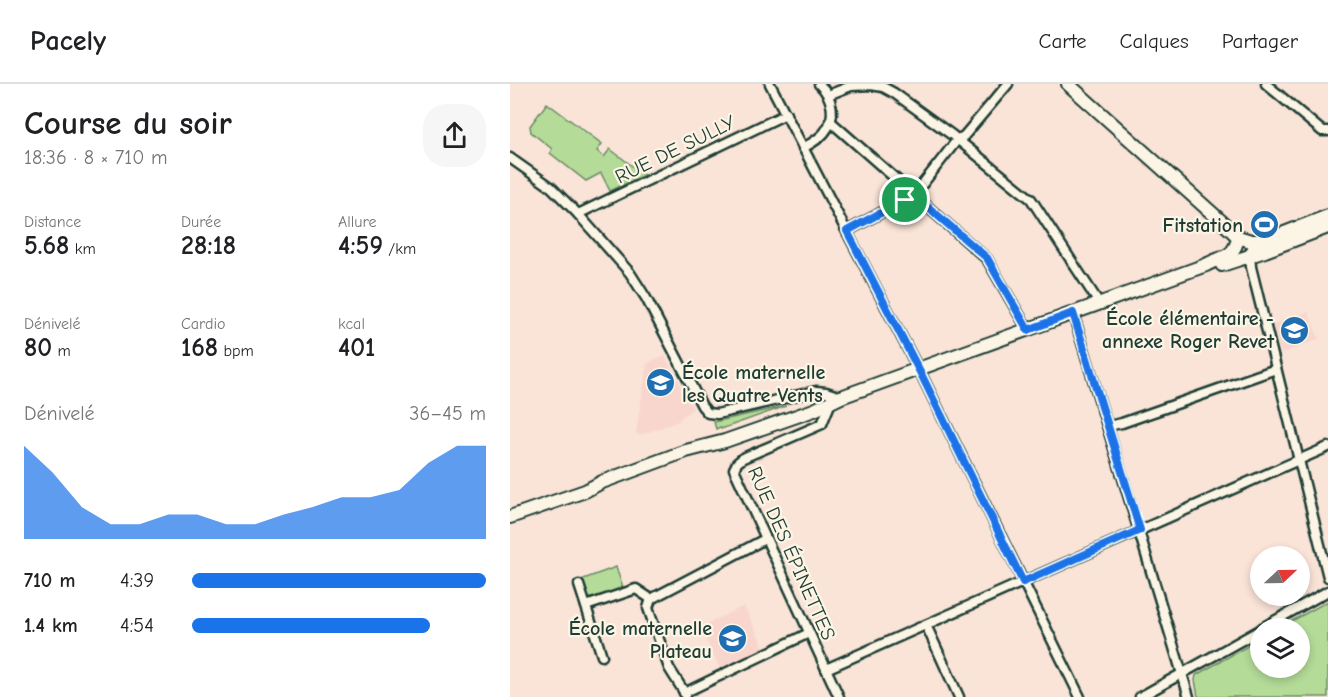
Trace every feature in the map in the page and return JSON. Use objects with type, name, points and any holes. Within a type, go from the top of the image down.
[{"type":"main road","points":[[1068,84],[1238,237],[1251,241],[1264,241],[1328,216]]},
{"type":"main road","points":[[1206,265],[1222,265],[1328,228]]},
{"type":"main road","points":[[510,517],[686,452],[814,410],[918,369],[1206,265],[1232,253],[1238,237]]},
{"type":"street","points":[[770,84],[918,369],[1080,697]]},
{"type":"street","points":[[803,148],[819,138],[830,121],[832,109],[828,95],[819,84]]},
{"type":"street","points":[[847,231],[914,195],[957,140],[964,136],[1008,84]]},
{"type":"street","points":[[1266,84],[1322,131],[1328,131]]},
{"type":"street","points":[[828,95],[851,86],[883,87],[922,113],[1031,199],[1100,303]]},
{"type":"street","name":"RUE DE SULLY","points":[[578,214],[786,114]]},
{"type":"street","points":[[830,121],[987,258],[1028,330]]},
{"type":"street","points":[[510,158],[551,187],[630,273],[643,293],[702,406],[708,413],[717,414],[816,391],[826,392],[836,400]]},
{"type":"street","points":[[1264,241],[1252,248],[1247,256],[1328,577]]},
{"type":"street","points":[[1073,313],[1190,697]]},
{"type":"street","points":[[1108,426],[1276,369]]},
{"type":"street","name":"RUE DES ÉPINETTES","points":[[836,400],[822,424],[743,458],[736,463],[734,469],[839,697]]},
{"type":"street","points":[[826,669],[1328,447]]},
{"type":"street","points":[[765,539],[651,599],[648,608],[669,668],[685,695],[809,633]]},
{"type":"street","points":[[579,585],[602,656]]},
{"type":"street","points":[[586,606],[636,589],[651,599]]},
{"type":"street","points":[[1280,618],[1328,591]]},
{"type":"street","points":[[926,625],[959,697]]},
{"type":"street","points":[[1140,697],[1250,635]]},
{"type":"shaded area","name":"École élémentaire - annexe Roger Revet","points":[[1308,312],[1319,339],[1281,354],[1273,325]]},
{"type":"shaded area","name":"École maternelle les Quatre Vents","points":[[665,356],[693,409],[679,421],[640,435],[636,433],[647,364]]},
{"type":"shaded area","name":"École maternelle Plateau","points":[[744,606],[764,648],[720,669],[700,627]]},
{"type":"green space","points":[[547,103],[602,144],[597,151],[604,157],[610,149],[644,175],[610,191],[601,173],[586,181],[550,153],[552,149],[531,132],[530,126]]},
{"type":"green space","points":[[786,406],[721,429],[720,427],[716,429],[714,422]]},
{"type":"green space","points":[[616,567],[623,588],[592,599],[587,597],[581,580]]},
{"type":"green space","points":[[1328,601],[1328,697],[1198,697],[1196,675],[1250,645],[1250,678],[1310,678],[1310,618],[1297,618]]},
{"type":"place","name":"Fitstation","points":[[1264,225]]},
{"type":"place","name":"École élémentaire - annexe Roger Revet","points":[[1295,330]]},
{"type":"place","name":"École maternelle les Quatre Vents","points":[[661,383]]},
{"type":"place","name":"École maternelle Plateau","points":[[733,639]]},
{"type":"route","points":[[914,195],[987,258],[1028,330],[1073,313],[1140,530],[1023,582],[923,378],[847,231],[905,200],[914,195]]}]
